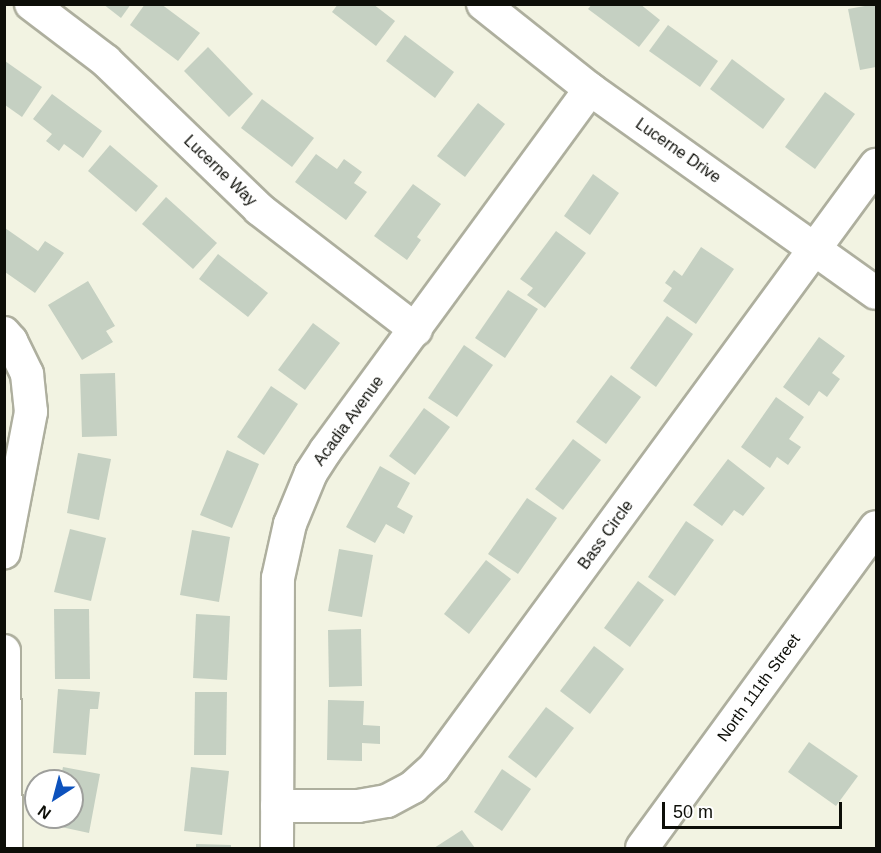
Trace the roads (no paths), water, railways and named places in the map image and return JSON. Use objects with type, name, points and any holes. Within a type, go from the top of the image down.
[{"type":"street","name":"Lucerne Way","points":[[31,4],[106,61],[259,209],[416,330]]},
{"type":"street","name":"Lucerne Drive","points":[[483,4],[590,89],[876,293]]},
{"type":"street","name":"Acadia Avenue","points":[[277,849],[278,578],[290,524],[311,473],[590,89]]},
{"type":"street","name":"Bass Circle","points":[[277,806],[358,806],[387,801],[413,788],[434,768],[876,165]]},
{"type":"street","points":[[4,333],[11,341],[27,374],[31,412],[4,552]]},
{"type":"street","name":"North 111th Street","points":[[642,849],[876,527]]},
{"type":"street","points":[[4,651],[6,849]]}]
